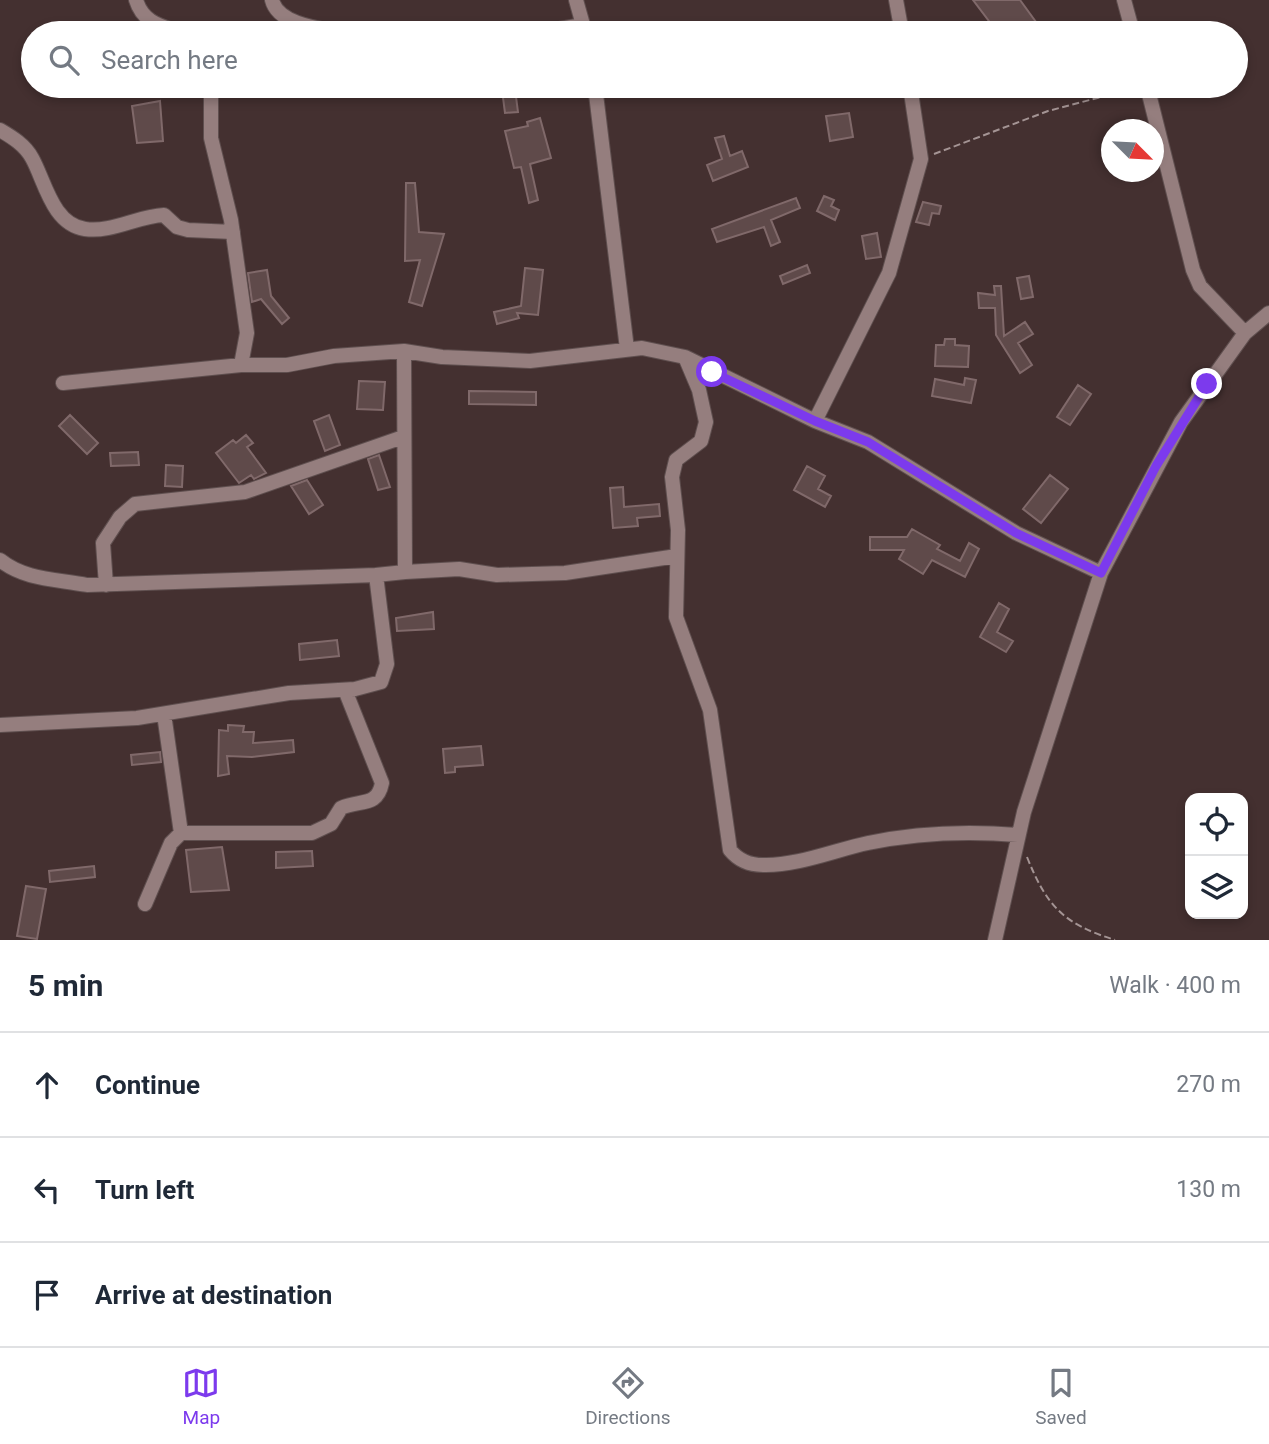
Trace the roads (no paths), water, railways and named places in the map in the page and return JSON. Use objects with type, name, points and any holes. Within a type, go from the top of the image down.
[{"type":"street","points":[[136,0],[141,14],[150,21]]},
{"type":"street","points":[[272,0],[278,13],[298,21]]},
{"type":"street","points":[[576,0],[582,21]]},
{"type":"street","points":[[896,0],[899,21]]},
{"type":"street","points":[[1124,0],[1130,21]]},
{"type":"street","points":[[211,98],[211,138],[233,232],[247,333],[241,365]]},
{"type":"street","points":[[596,98],[627,349]]},
{"type":"street","points":[[815,421],[890,273],[921,159],[911,98]]},
{"type":"street","points":[[1149,98],[1193,270],[1200,286],[1245,333]]},
{"type":"street","points":[[0,130],[19,141],[32,156],[50,200],[75,226],[83,229],[109,228],[164,215],[177,227],[188,230],[233,232]]},
{"type":"street","points":[[995,940],[1018,835],[1101,573],[1181,422],[1245,333],[1269,313]]},
{"type":"street","points":[[63,383],[241,365],[287,365],[334,356],[404,351],[442,357],[530,360],[627,349],[655,349],[684,358],[815,421],[868,442],[1016,533],[1101,573]]},
{"type":"street","points":[[404,351],[405,572]]},
{"type":"street","points":[[684,358],[699,390],[706,422],[701,441],[676,460],[673,469],[678,530],[676,617],[710,710],[730,850],[735,856],[766,865],[884,841],[987,833],[1018,835]]},
{"type":"street","points":[[106,585],[103,542],[120,517],[135,504],[245,492],[403,437]]},
{"type":"street","points":[[0,561],[12,570],[44,579],[106,585],[376,575],[459,569],[497,575],[565,573],[677,556]]},
{"type":"street","points":[[0,725],[137,718],[289,693],[345,690],[375,684],[387,671],[376,575]]},
{"type":"street","points":[[145,904],[171,843],[181,833],[312,833],[331,824],[341,808],[374,800],[380,795],[382,783],[345,690]]},
{"type":"street","points":[[164,714],[181,833]]}]
